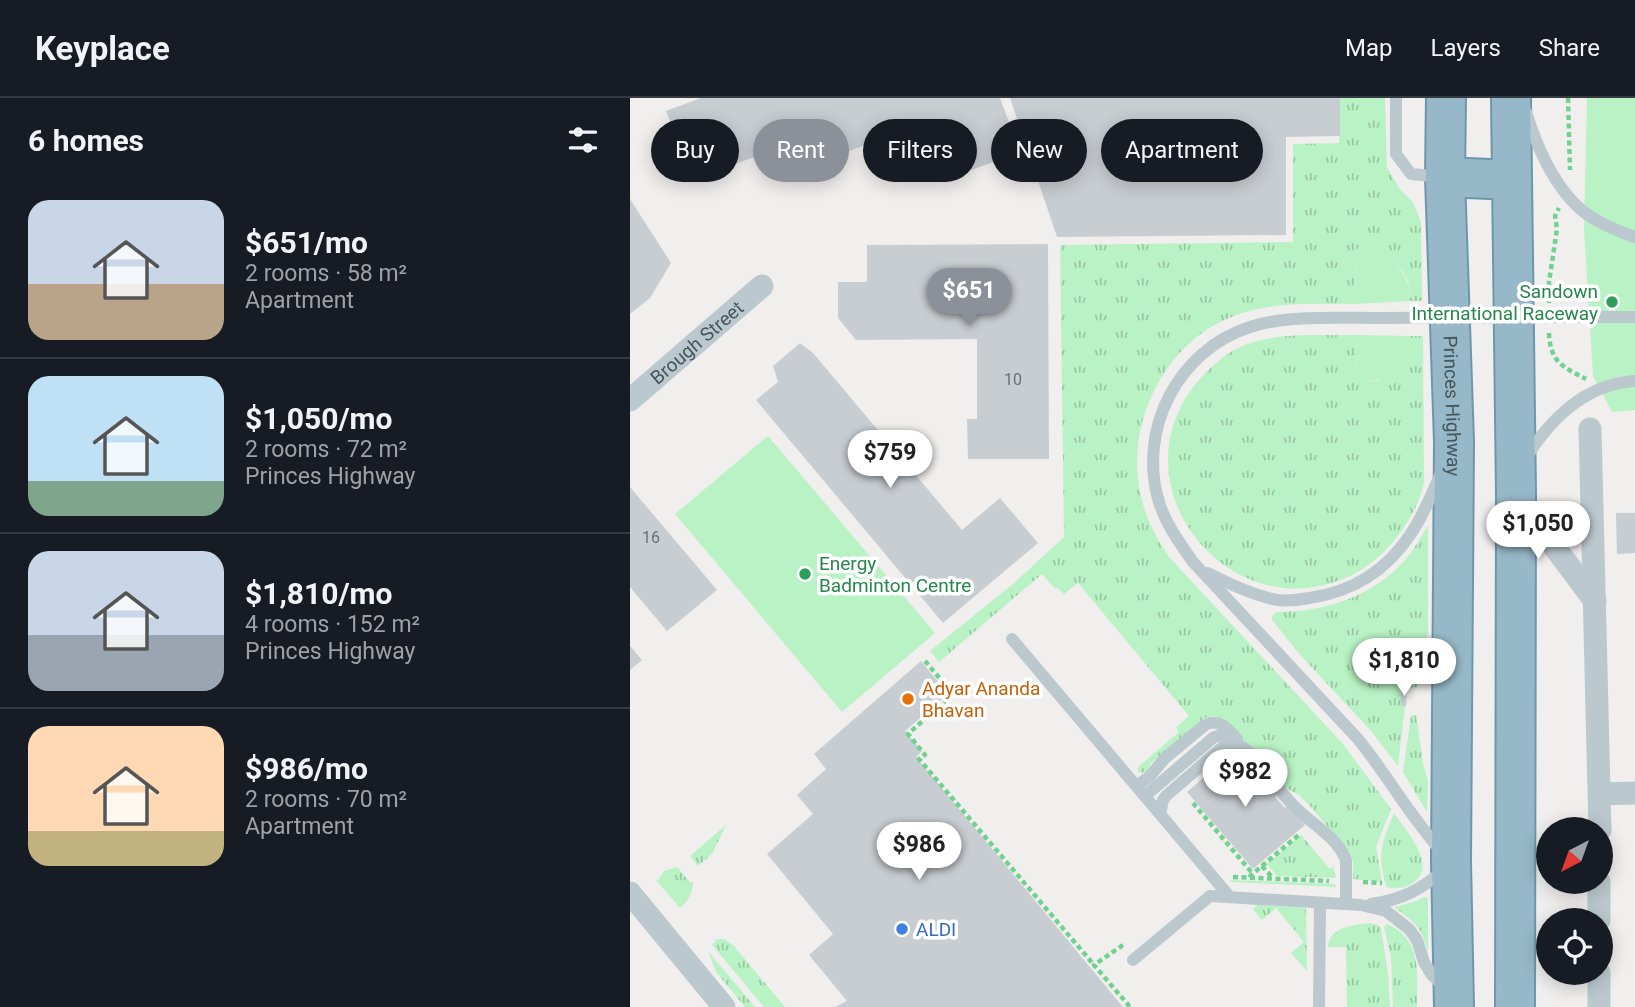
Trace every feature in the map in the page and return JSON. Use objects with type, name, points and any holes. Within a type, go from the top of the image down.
[{"type":"highway","name":"Princes Highway","points":[[1446,98],[1445,177],[1454,442],[1451,862],[1454,1002]]},
{"type":"highway","points":[[1511,98],[1516,488],[1515,1007]]},
{"type":"highway","points":[[1445,177],[1512,180]]},
{"type":"street","name":"Brough Street","points":[[630,400],[762,286]]},
{"type":"street","points":[[1591,429],[1600,817]]},
{"type":"street","points":[[1516,488],[1595,601]]},
{"type":"street","points":[[1600,794],[1635,793]]},
{"type":"street","points":[[630,893],[724,1007]]},
{"type":"street","points":[[1599,985],[1599,1007]]},
{"type":"lane","points":[[1396,98],[1396,154],[1411,173],[1445,177]]},
{"type":"lane","points":[[1522,98],[1548,168],[1574,203],[1593,218],[1635,237]]},
{"type":"lane","points":[[1361,905],[1402,897],[1429,882],[1451,862],[1424,832],[1358,739],[1193,562],[1171,531],[1159,503],[1154,479],[1153,458],[1158,423],[1164,406],[1182,376],[1198,357],[1221,339],[1252,326],[1289,320],[1635,317]]},
{"type":"lane","points":[[1516,488],[1524,462],[1532,449],[1545,430],[1567,409],[1586,394],[1606,385],[1635,381]]},
{"type":"lane","points":[[1193,562],[1209,574],[1249,592],[1279,600],[1318,597],[1353,587],[1370,578],[1386,564],[1410,535],[1454,442]]},
{"type":"lane","points":[[1012,639],[1230,897]]},
{"type":"lane","points":[[1141,791],[1214,737],[1226,734],[1237,739],[1297,810],[1322,830],[1343,854],[1346,860],[1346,904]]},
{"type":"lane","points":[[1160,814],[1167,795],[1225,745],[1237,744],[1247,750]]},
{"type":"lane","points":[[1133,960],[1210,895],[1361,905],[1387,911],[1409,929],[1417,940],[1424,962],[1432,975],[1454,1002]]},
{"type":"lane","points":[[1319,1007],[1320,902]]},
{"type":"path","points":[[1568,98],[1570,178]]},
{"type":"path","points":[[925,661],[954,694],[908,734],[925,755],[919,760],[1096,963],[1130,1007]]},
{"type":"path","points":[[1193,803],[1250,876],[1301,832]]},
{"type":"path","points":[[1262,866],[1274,879]]},
{"type":"green space","points":[[1340,98],[1385,98],[1387,168],[1400,189],[1413,202],[1421,222],[1422,301],[1410,301],[1406,278],[1394,264],[1377,255],[1355,249],[1356,304],[1275,306],[1229,318],[1207,329],[1188,345],[1158,384],[1141,430],[1137,454],[1138,479],[1149,520],[1169,557],[1343,744],[1391,809],[1376,847],[1382,882],[1353,879],[1350,853],[1299,795],[1282,786],[1225,720],[1214,716],[1205,718],[1151,763],[1147,771],[1139,772],[1137,768],[1179,732],[1176,727],[1189,716],[1078,583],[1064,594],[1057,587],[1055,589],[1042,574],[939,662],[930,651],[1013,584],[1064,537],[1060,245],[1293,242],[1293,144],[1339,143]]},
{"type":"green space","name":"Sandown International Raceway","points":[[1587,98],[1635,98],[1635,410],[1612,412],[1593,376],[1584,228]]},
{"type":"green space","points":[[1355,249],[1377,253],[1394,263],[1406,280],[1410,301],[1356,304]]},
{"type":"green space","points":[[1356,335],[1357,382],[1377,381],[1408,351],[1409,336],[1423,336],[1424,483],[1420,497],[1397,537],[1363,569],[1350,576],[1305,588],[1263,584],[1226,566],[1196,538],[1176,502],[1168,462],[1175,420],[1199,380],[1211,367],[1236,349],[1264,339],[1279,337]]},
{"type":"green space","points":[[1356,335],[1409,336],[1405,361],[1387,376],[1357,382]]},
{"type":"green space","name":"Energy Badminton Centre","points":[[768,436],[935,633],[842,712],[675,514]]},
{"type":"green space","points":[[1428,525],[1428,632],[1417,687],[1401,690],[1401,706],[1405,706],[1398,766],[1371,731],[1302,657],[1272,620],[1272,616],[1277,612],[1329,605],[1362,593],[1391,574],[1408,557]]},
{"type":"green space","points":[[1411,715],[1416,715],[1428,781],[1427,812],[1403,772]]},
{"type":"green space","points":[[1394,813],[1416,844],[1422,870],[1419,877],[1406,887],[1389,888],[1383,875],[1381,856]]},
{"type":"green space","points":[[726,825],[712,854],[698,866],[690,856]]},
{"type":"green space","points":[[1301,835],[1330,869],[1333,866],[1336,878],[1277,876],[1267,864]]},
{"type":"green space","points":[[677,867],[693,882],[690,896],[680,908],[655,879],[658,880],[664,871]]},
{"type":"green space","points":[[1230,880],[1335,884],[1336,887],[1232,882]]},
{"type":"green space","points":[[1428,898],[1428,953],[1416,926],[1394,907]]},
{"type":"green space","points":[[1257,905],[1306,908],[1307,971],[1291,953],[1304,942],[1276,908],[1262,920],[1253,909]]},
{"type":"green space","points":[[1369,923],[1381,928],[1390,1007],[1347,1007],[1346,947],[1328,947],[1329,940],[1343,928]]},
{"type":"green space","points":[[1387,924],[1407,939],[1416,959],[1417,1007],[1393,1007],[1391,958],[1384,927]]},
{"type":"green space","points":[[717,939],[724,939],[733,945],[785,1007],[764,1007],[712,945]]},
{"type":"green space","points":[[708,951],[755,1007],[745,1007],[716,972]]},
{"type":"building","points":[[701,98],[1000,98],[1008,119],[991,119],[991,163],[977,168],[977,119],[863,119],[863,146],[849,151],[849,119],[753,119],[753,157],[739,163],[739,119],[669,119],[666,111]]},
{"type":"building","points":[[1010,98],[1340,98],[1340,136],[1286,137],[1286,235],[1057,237],[1038,182],[1087,182],[1087,119],[1017,119]]},
{"type":"building","points":[[630,199],[671,263],[650,298],[630,314]]},
{"type":"building","points":[[1048,244],[1049,459],[968,459],[967,419],[977,419],[977,339],[856,340],[838,318],[838,282],[867,282],[867,245]]},
{"type":"building","points":[[800,343],[813,353],[962,530],[1000,498],[1038,543],[943,623],[756,400],[778,382],[773,366]]},
{"type":"building","points":[[630,487],[717,590],[667,631],[630,587]]},
{"type":"building","points":[[1616,513],[1635,513],[1635,553],[1617,554]]},
{"type":"building","points":[[630,646],[642,660],[630,670]]},
{"type":"building","points":[[921,661],[948,694],[905,731],[922,751],[916,757],[1123,1007],[835,1007],[847,1001],[809,955],[833,934],[767,854],[813,814],[797,795],[826,769],[814,754]]},
{"type":"building","points":[[1401,690],[1407,690],[1406,706],[1401,706]]},
{"type":"building","points":[[1244,752],[1258,769],[1254,772],[1266,786],[1269,783],[1278,794],[1275,797],[1285,808],[1288,805],[1305,825],[1253,869],[1187,792],[1232,753],[1237,758]]},
{"type":"place","name":"Sandown International Raceway","points":[[1612,302]]},
{"type":"place","name":"Energy Badminton Centre","points":[[805,574]]},
{"type":"place","name":"Adyar Ananda Bhavan","points":[[908,699]]},
{"type":"place","name":"ALDI","points":[[902,929]]}]
